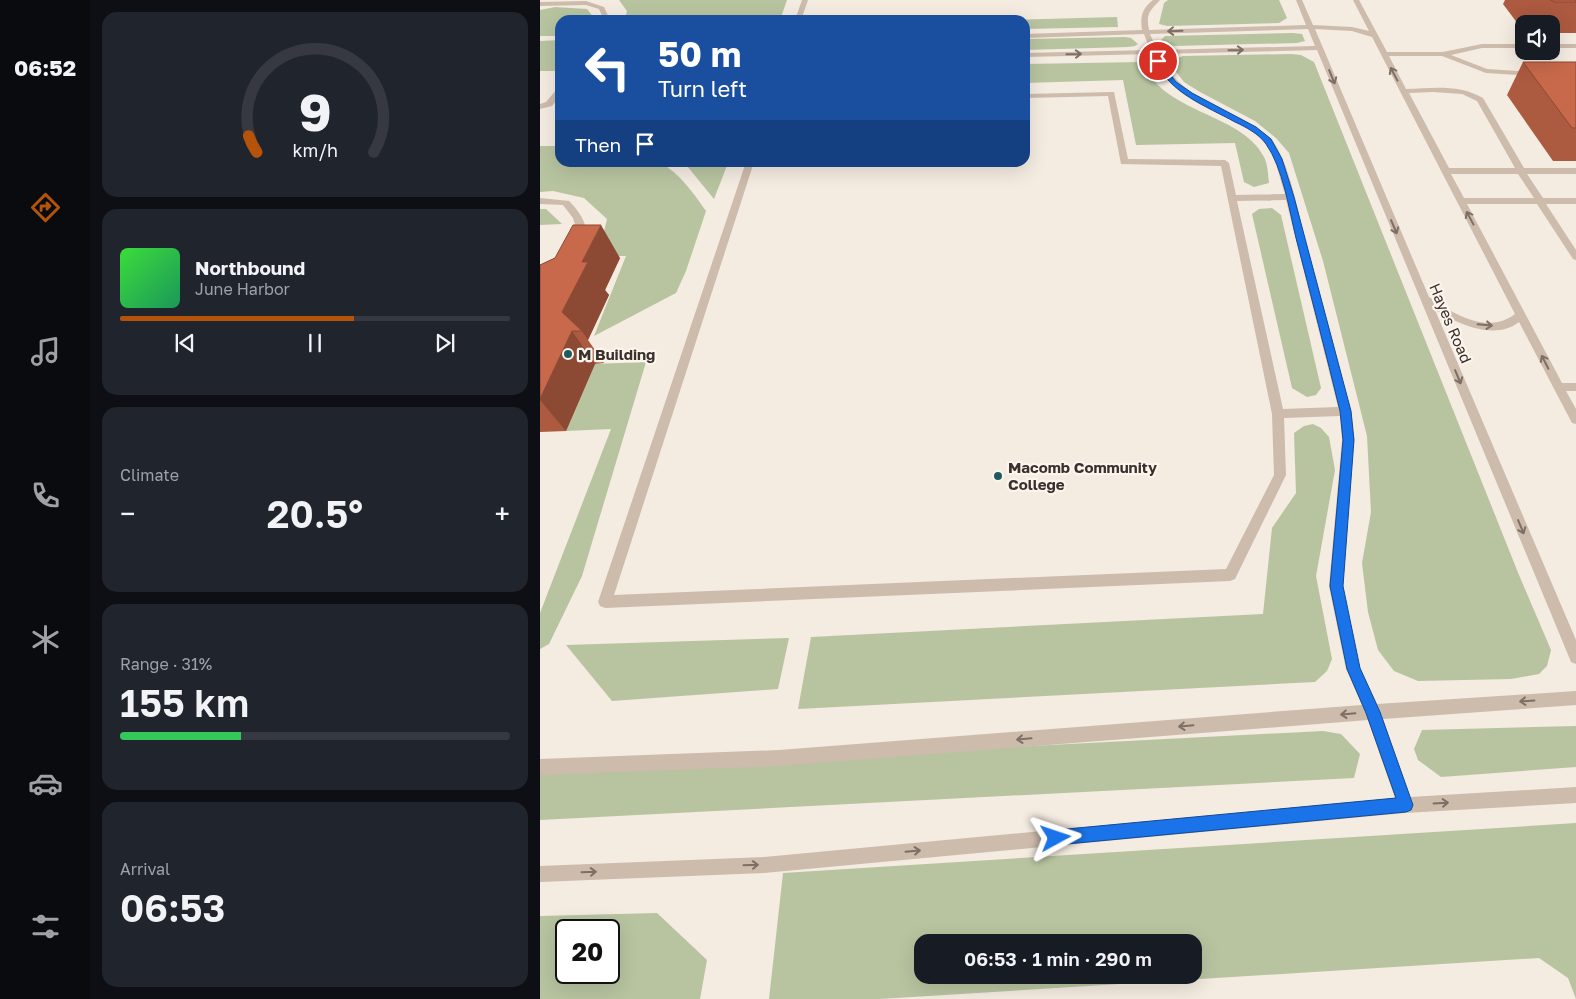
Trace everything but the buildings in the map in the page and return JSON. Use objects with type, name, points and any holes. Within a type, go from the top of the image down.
[{"type":"street","points":[[800,15],[805,0]]},
{"type":"street","points":[[1157,0],[1147,8],[1145,13],[1146,32],[1163,71],[1189,95],[1253,128],[1268,141],[1278,159],[1290,197],[1345,411],[1348,440],[1336,586],[1353,669],[1373,712],[1406,805]]},
{"type":"street","name":"Hayes Road","points":[[1299,0],[1576,657]]},
{"type":"street","points":[[1356,0],[1576,420]]},
{"type":"street","points":[[540,4],[586,2],[602,8],[605,15]]},
{"type":"street","points":[[1030,36],[1311,27],[1352,29],[1374,35]]},
{"type":"street","points":[[1384,54],[1443,54],[1482,46],[1515,46]]},
{"type":"street","points":[[1560,46],[1576,46]]},
{"type":"street","points":[[1030,55],[1320,48]]},
{"type":"street","points":[[1443,54],[1486,71],[1502,74],[1539,74]]},
{"type":"street","points":[[1403,91],[1446,91],[1476,97],[1480,100],[1576,257]]},
{"type":"street","points":[[748,167],[605,602],[1230,576],[1280,475],[1278,414],[1225,163],[1124,162],[1111,94],[1030,96]]},
{"type":"street","points":[[540,115],[555,97]]},
{"type":"street","points":[[540,107],[549,104]]},
{"type":"street","points":[[1445,171],[1576,171]]},
{"type":"street","points":[[1232,198],[1290,197]]},
{"type":"street","points":[[540,201],[566,203],[579,218],[580,228],[568,247]]},
{"type":"street","points":[[1461,201],[1576,201]]},
{"type":"street","points":[[1425,299],[1449,316],[1462,322],[1481,326],[1516,322],[1522,315]]},
{"type":"street","points":[[1558,387],[1576,387]]},
{"type":"street","points":[[1278,414],[1345,411]]},
{"type":"street","points":[[540,766],[779,758],[1576,698]]},
{"type":"street","points":[[540,874],[764,865],[1406,805],[1576,795]]},
{"type":"green space","points":[[619,0],[787,0],[782,15],[626,15],[627,11]]},
{"type":"green space","points":[[1168,0],[1279,0],[1287,18],[1279,23],[1167,26],[1159,24],[1164,3]]},
{"type":"green space","points":[[555,7],[587,9],[592,15],[555,15],[555,36],[540,36],[540,10]]},
{"type":"green space","points":[[1117,17],[1118,27],[1030,29],[1030,19]]},
{"type":"green space","points":[[1302,34],[1305,41],[1297,43],[1174,46],[1165,44],[1161,40],[1165,36]]},
{"type":"green space","points":[[1125,37],[1131,38],[1138,44],[1128,47],[1030,50],[1030,39]]},
{"type":"green space","points":[[555,40],[555,71],[540,71],[540,41]]},
{"type":"green space","points":[[1301,55],[1314,62],[1519,575],[1551,650],[1547,666],[1539,674],[1511,679],[1418,681],[1394,671],[1378,650],[1368,612],[1362,563],[1371,512],[1367,436],[1323,261],[1289,153],[1276,138],[1255,121],[1184,82],[1170,64],[1174,59],[1183,56]]},
{"type":"green space","points":[[1143,62],[1153,79],[1167,92],[1184,103],[1238,130],[1253,142],[1264,157],[1269,183],[1254,187],[1244,182],[1235,143],[1136,145],[1123,80],[1030,83],[1030,64]]},
{"type":"green space","points":[[540,146],[555,146],[555,167],[667,167],[686,184],[706,211],[686,271],[676,293],[594,336],[626,256],[598,256],[607,219],[584,198],[553,191],[540,192]]},
{"type":"green space","points":[[688,167],[726,167],[714,199]]},
{"type":"green space","points":[[1272,208],[1281,215],[1321,388],[1316,395],[1307,397],[1292,388],[1252,214],[1259,209]]},
{"type":"green space","points":[[540,209],[546,209],[562,224],[540,225]]},
{"type":"green space","points":[[646,362],[582,576],[549,644],[540,649],[540,613],[611,429],[566,431],[595,364]]},
{"type":"green space","points":[[1313,424],[1321,428],[1329,437],[1335,470],[1316,576],[1332,659],[1327,671],[1315,682],[798,709],[811,637],[1263,614],[1272,528],[1296,493],[1294,433],[1304,426]]},
{"type":"green space","points":[[789,638],[778,689],[612,701],[566,645]]},
{"type":"green space","points":[[1576,726],[1576,767],[1441,777],[1418,760],[1414,749],[1422,730]]},
{"type":"green space","points":[[1323,731],[1341,734],[1360,754],[1354,778],[540,820],[540,771]]},
{"type":"green space","points":[[1576,823],[1576,999],[1568,978],[1539,958],[1202,979],[1202,934],[914,934],[914,984],[1121,984],[880,999],[769,999],[783,873]]},
{"type":"green space","points":[[657,913],[707,960],[700,999],[540,999],[540,916]]},
{"type":"place","name":"M Building","points":[[568,354]]},
{"type":"place","name":"Macomb Community College","points":[[998,476]]},
{"type":"route","points":[[1056,838],[1406,805],[1373,712],[1353,669],[1336,586],[1341,549],[1348,440],[1345,411],[1290,197],[1278,159],[1268,141],[1253,128],[1189,95],[1163,71],[1158,61]]}]
